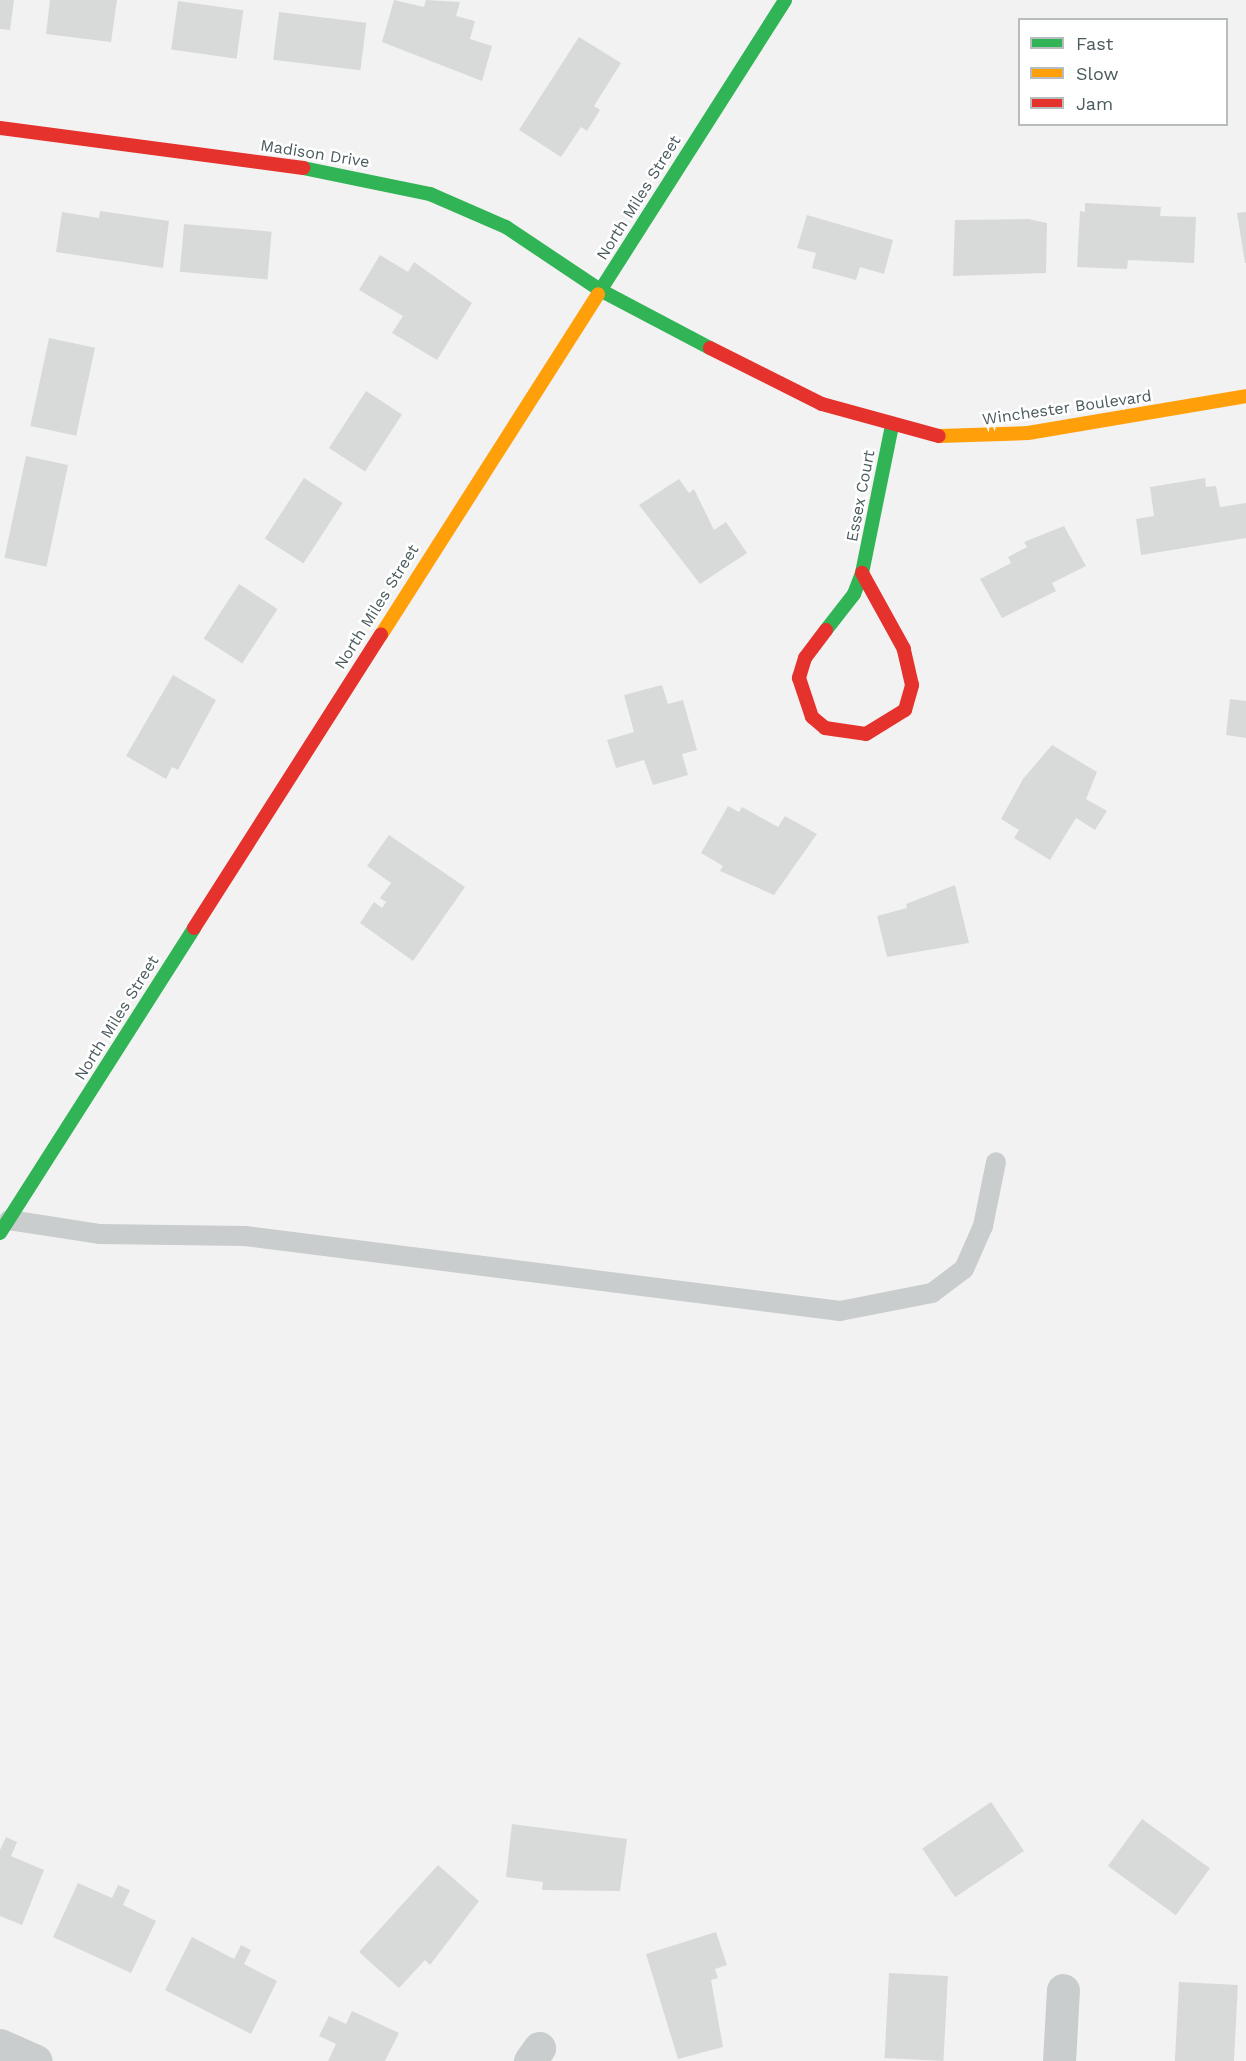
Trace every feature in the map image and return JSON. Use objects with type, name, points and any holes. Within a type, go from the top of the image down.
[{"type":"street","name":"North Miles Street","points":[[4,1227],[784,0]]},
{"type":"street","name":"Madison Drive","points":[[0,128],[384,181],[506,227],[600,290]]},
{"type":"street","name":"Winchester Boulevard","points":[[600,290],[793,391],[892,426],[935,436],[981,438],[1246,396]]},
{"type":"street","name":"Essex Court","points":[[862,573],[904,650],[912,685],[898,715],[867,734],[847,734],[825,728],[812,717],[802,700],[799,678],[805,658],[844,609],[862,573],[892,426]]},
{"type":"street","points":[[1059,2061],[1063,1990]]},
{"type":"street","points":[[0,2045],[36,2061]]},
{"type":"lane","points":[[4,1227],[99,1234],[245,1236],[840,1311],[932,1293],[964,1269],[983,1226],[996,1162]]},
{"type":"building","points":[[0,0],[14,0],[10,30],[0,29]]},
{"type":"building","points":[[50,0],[117,0],[111,42],[46,34]]},
{"type":"building","points":[[394,0],[424,7],[426,0],[460,2],[456,16],[475,21],[470,39],[492,46],[482,81],[382,42]]},
{"type":"building","points":[[178,1],[243,10],[237,59],[171,50]]},
{"type":"building","points":[[279,12],[366,23],[360,70],[273,60]]},
{"type":"building","points":[[579,37],[621,63],[594,106],[600,110],[587,131],[581,127],[561,157],[519,130]]},
{"type":"building","points":[[1085,203],[1161,207],[1160,216],[1196,217],[1194,263],[1128,260],[1127,269],[1077,267],[1080,211],[1085,212]]},
{"type":"building","points":[[100,211],[169,221],[163,268],[56,252],[62,212],[99,218]]},
{"type":"building","points":[[1246,212],[1246,263],[1245,263],[1237,213]]},
{"type":"building","points":[[807,215],[893,240],[884,274],[860,267],[856,280],[812,268],[816,253],[797,248]]},
{"type":"building","points":[[1028,219],[1047,223],[1046,273],[953,276],[955,220]]},
{"type":"building","points":[[184,224],[272,232],[267,279],[180,272]]},
{"type":"building","points":[[380,255],[408,272],[414,262],[472,303],[437,360],[392,333],[403,316],[359,290]]},
{"type":"building","points":[[49,338],[95,348],[76,436],[30,426]]},
{"type":"building","points":[[366,391],[402,414],[365,471],[329,448]]},
{"type":"building","points":[[26,456],[68,465],[46,567],[4,558]]},
{"type":"building","points":[[304,478],[343,503],[303,563],[265,538]]},
{"type":"building","points":[[1205,478],[1206,487],[1216,486],[1220,507],[1246,503],[1246,538],[1141,555],[1136,519],[1154,516],[1150,487]]},
{"type":"building","points":[[679,479],[689,493],[694,489],[714,530],[726,522],[747,553],[700,584],[639,505]]},
{"type":"building","points":[[1064,526],[1086,566],[1052,583],[1056,591],[1002,618],[980,579],[1011,563],[1008,557],[1027,547],[1024,542]]},
{"type":"building","points":[[239,584],[278,609],[242,664],[204,639]]},
{"type":"building","points":[[173,675],[216,700],[178,770],[172,767],[166,779],[126,756]]},
{"type":"building","points":[[662,685],[668,704],[683,700],[697,750],[682,754],[688,775],[653,785],[644,760],[616,768],[607,740],[634,732],[624,695]]},
{"type":"building","points":[[1230,699],[1246,701],[1246,738],[1226,735]]},
{"type":"building","points":[[1052,745],[1097,772],[1086,799],[1107,811],[1095,830],[1076,818],[1050,860],[1014,838],[1019,830],[1001,819],[1023,779]]},
{"type":"building","points":[[728,806],[739,812],[742,807],[778,827],[785,816],[817,834],[774,895],[720,871],[723,866],[701,853]]},
{"type":"building","points":[[389,835],[465,887],[413,961],[360,923],[374,902],[382,908],[386,902],[380,898],[391,883],[367,866]]},
{"type":"building","points":[[955,885],[969,943],[887,957],[877,916],[907,908],[906,904]]},
{"type":"building","points":[[991,1802],[1024,1851],[955,1897],[922,1848]]},
{"type":"building","points":[[1142,1819],[1210,1868],[1176,1915],[1108,1866]]},
{"type":"building","points":[[512,1824],[627,1839],[620,1891],[542,1890],[543,1882],[506,1877]]},
{"type":"building","points":[[6,1837],[17,1842],[11,1856],[44,1870],[22,1925],[0,1916],[0,1850]]},
{"type":"building","points":[[438,1865],[479,1901],[430,1965],[425,1960],[399,1988],[359,1952]]},
{"type":"building","points":[[78,1883],[112,1898],[118,1885],[130,1890],[123,1905],[156,1921],[131,1973],[53,1937]]},
{"type":"building","points":[[716,1932],[727,1965],[715,1969],[718,1978],[711,1980],[723,2047],[678,2059],[646,1954]]},
{"type":"building","points":[[192,1937],[234,1959],[241,1945],[251,1950],[244,1964],[277,1981],[251,2034],[165,1990]]},
{"type":"building","points":[[889,1973],[948,1976],[943,2061],[885,2058]]},
{"type":"building","points":[[1179,1982],[1238,1985],[1234,2061],[1175,2061]]},
{"type":"building","points":[[352,2011],[399,2033],[385,2061],[328,2061],[336,2044],[319,2036],[329,2016],[346,2024]]},
{"type":"traffic: fast","points":[[598,294],[785,0]]},
{"type":"traffic: fast","points":[[303,168],[430,194],[506,227],[600,290],[710,348]]},
{"type":"traffic: fast","points":[[826,630],[854,594],[862,573],[892,426]]},
{"type":"traffic: fast","points":[[0,1233],[194,928]]},
{"type":"traffic: slow","points":[[381,635],[598,294]]},
{"type":"traffic: slow","points":[[939,436],[1028,433],[1246,396]]},
{"type":"traffic: jam","points":[[0,128],[303,168]]},
{"type":"traffic: jam","points":[[710,348],[822,404],[939,436]]},
{"type":"traffic: jam","points":[[826,630],[805,658],[799,678],[812,717],[825,728],[866,734],[905,710],[912,685],[904,649],[862,573]]},
{"type":"traffic: jam","points":[[194,928],[381,635]]}]
